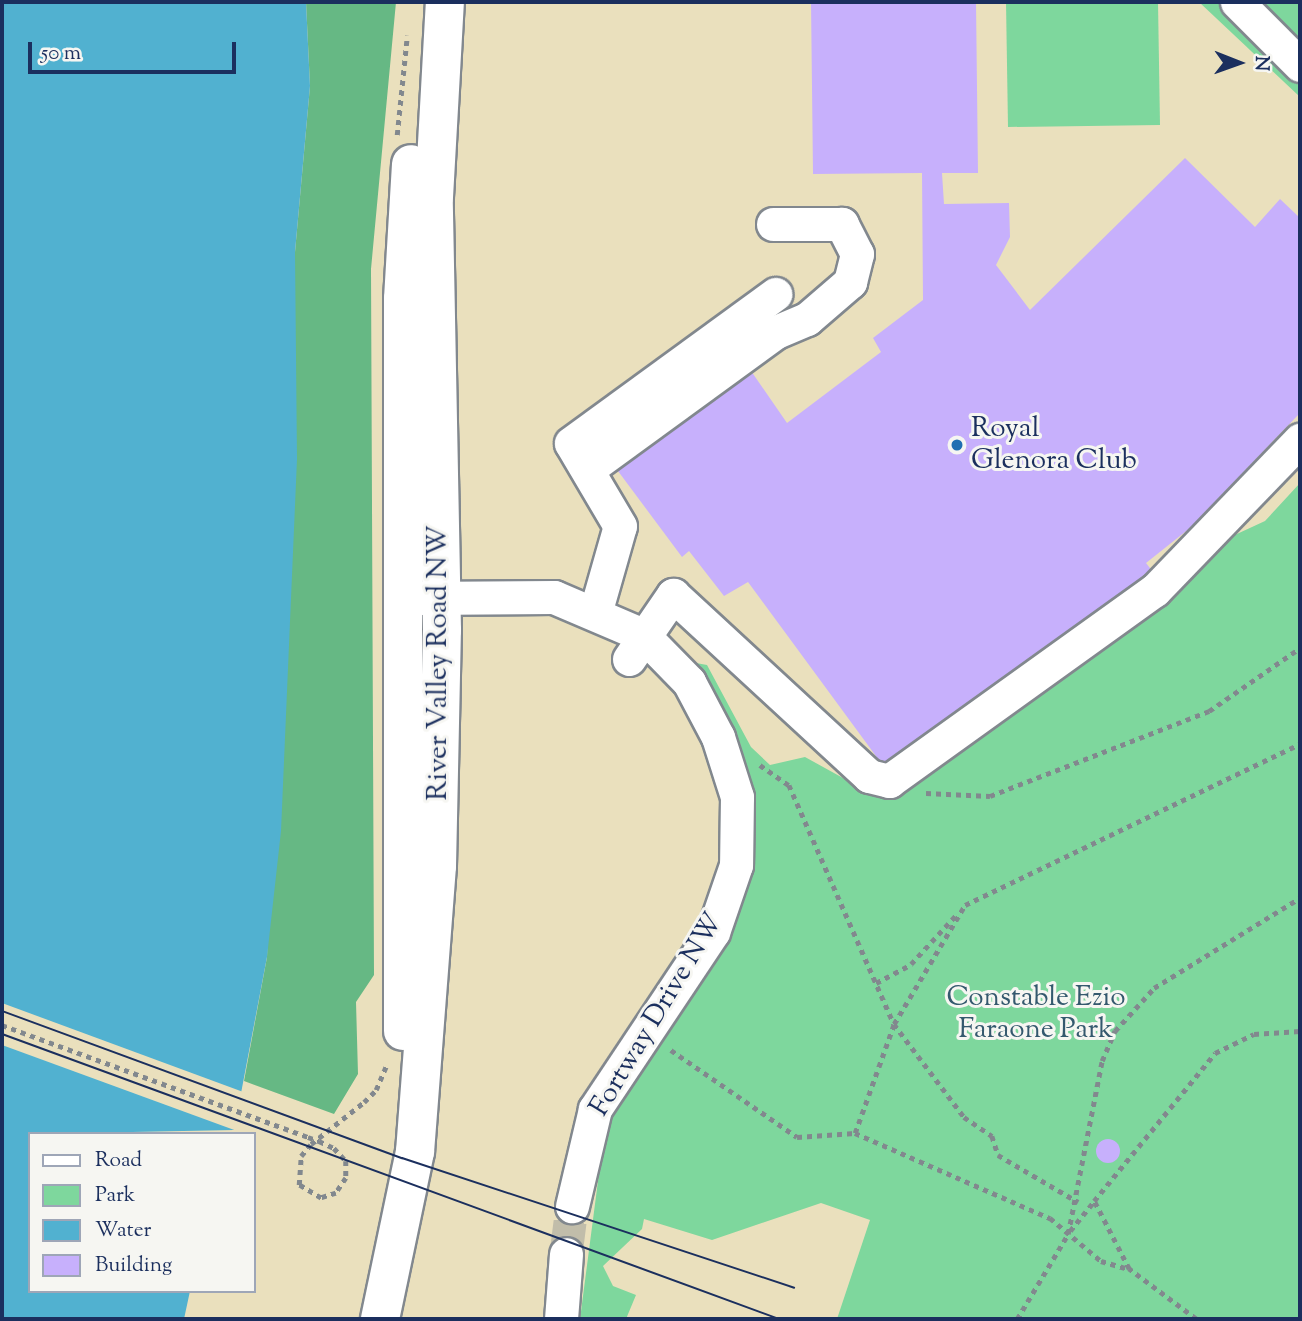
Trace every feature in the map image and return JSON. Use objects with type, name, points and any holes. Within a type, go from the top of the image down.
[{"type":"main road","name":"River Valley Road NW","points":[[424,597],[403,299],[427,2]]},
{"type":"main road","name":"River Valley Road NW","points":[[378,1319],[403,1111],[424,597],[434,197],[445,2]]},
{"type":"street","points":[[1237,2],[1300,65]]},
{"type":"street","points":[[580,456],[776,332],[807,319],[850,282],[857,254],[842,224],[773,224]]},
{"type":"street","points":[[580,456],[775,294],[776,332]]},
{"type":"street","points":[[636,647],[673,595],[869,776],[889,781],[1155,590],[1300,440]]},
{"type":"street","points":[[580,456],[620,526],[596,610]]},
{"type":"street","name":"Fortway Drive NW","points":[[424,597],[554,597],[596,610],[636,647],[689,682],[718,737],[737,797],[733,877],[713,932],[595,1109],[572,1206]]},
{"type":"street","points":[[561,1319],[566,1254]]},
{"type":"path","points":[[925,793],[990,796],[1209,712],[1300,648]]},
{"type":"path","points":[[718,737],[789,785],[894,1024],[964,1116],[992,1136],[998,1154],[1079,1202]]},
{"type":"path","points":[[876,982],[911,964],[965,905],[1300,744]]},
{"type":"path","points":[[1068,1234],[1079,1202],[1102,1061],[1132,1007],[1300,898]]},
{"type":"path","points":[[855,1133],[894,1024],[965,905]]},
{"type":"path","points":[[2,1024],[308,1137],[318,1141],[328,1145],[334,1148],[347,1166],[343,1185],[329,1197],[310,1195],[296,1176],[301,1156],[311,1144],[322,1136],[364,1102],[382,1079],[386,1060]]},
{"type":"path","points":[[1017,1319],[1068,1234],[1214,1053],[1254,1034],[1300,1031]]},
{"type":"path","points":[[666,1047],[797,1137],[855,1133],[1050,1217],[1101,1261],[1129,1269],[1196,1319]]},
{"type":"path","points":[[1094,1201],[1129,1269]]},
{"type":"green space","points":[[306,2],[396,2],[371,269],[374,975],[356,1002],[358,1074],[334,1114],[244,1081],[267,957],[295,252],[310,86]]},
{"type":"green space","points":[[1006,2],[1158,2],[1160,125],[1008,127]]},
{"type":"green space","points":[[1199,2],[1300,2],[1300,97]]},
{"type":"green space","name":"Constable Ezio Faraone Park","points":[[1300,483],[1300,1319],[837,1319],[870,1220],[821,1203],[712,1240],[644,1219],[642,1229],[603,1266],[613,1286],[636,1295],[626,1319],[580,1319],[604,1135],[625,1092],[714,966],[749,872],[751,797],[740,743],[696,663],[707,665],[751,747],[770,765],[805,757],[872,794],[896,790],[1226,539],[1265,521]]},
{"type":"water","points":[[2,2],[306,2],[310,86],[295,252],[297,459],[281,831],[267,957],[234,1130],[28,1132],[28,1293],[190,1293],[184,1319],[2,1319]]},
{"type":"pier","points":[[2,1003],[246,1093],[237,1131],[2,1045]]},
{"type":"building","name":"Royal Glenora Club","points":[[811,2],[976,2],[978,173],[942,173],[944,204],[1009,203],[1010,237],[996,265],[1030,310],[1185,158],[1255,227],[1280,199],[1300,218],[1300,413],[1190,528],[1146,563],[1153,572],[884,767],[748,582],[724,596],[689,551],[682,557],[615,467],[749,368],[787,423],[881,352],[873,338],[923,300],[922,173],[813,174]]},
{"type":"building","points":[[1108,1139],[1119,1146],[1120,1151],[1113,1162],[1108,1163],[1097,1156],[1096,1151],[1103,1140]]},
{"type":"tunnel","points":[[566,1254],[572,1206]]},
{"type":"tram line","points":[[2,1011],[402,1158],[794,1288]]},
{"type":"tram line","points":[[2,1034],[779,1319]]},
{"type":"place","name":"Royal Glenora Club","points":[[957,445]]}]
